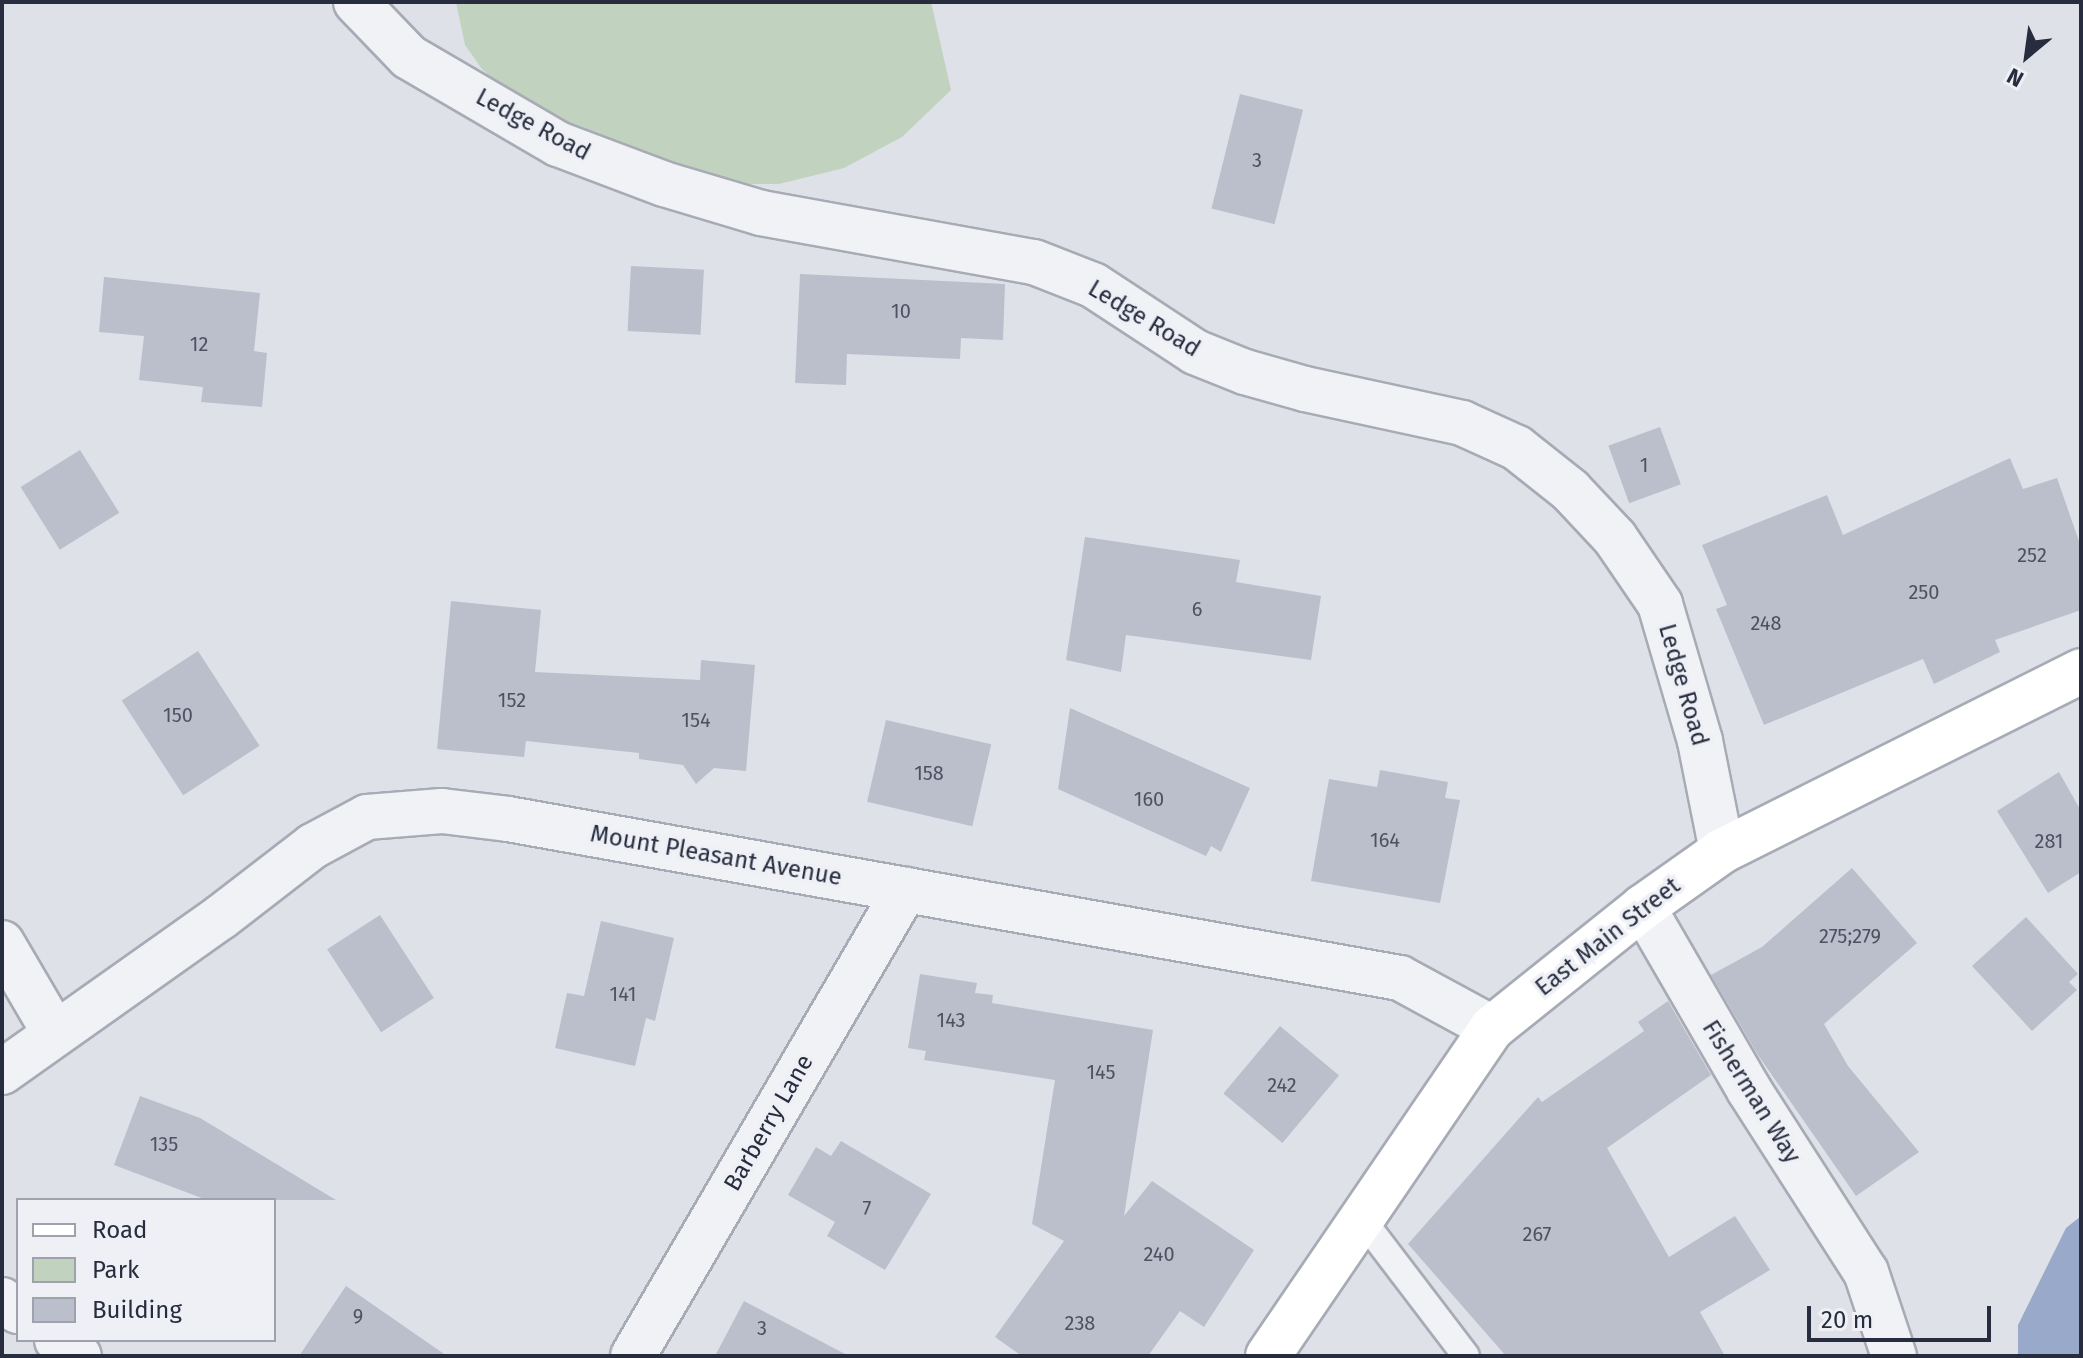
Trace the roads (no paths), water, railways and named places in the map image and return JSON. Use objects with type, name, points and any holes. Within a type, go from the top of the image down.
[{"type":"main road","name":"East Main Street","points":[[1268,1356],[1492,1028],[1643,907],[1722,851],[2081,671]]},
{"type":"street","name":"Ledge Road","points":[[356,2],[409,57],[558,144],[664,184],[761,213],[1034,262],[1093,285],[1152,327],[1220,362],[1305,389],[1462,423],[1517,448],[1570,490],[1615,538],[1660,604],[1700,741],[1722,851]]},
{"type":"street","name":"Mount Pleasant Avenue","points":[[2,1072],[54,1032],[221,917],[313,846],[367,817],[442,811],[508,819],[1400,978],[1492,1028]]},
{"type":"street","name":"Barberry Lane","points":[[633,1356],[905,890]]},
{"type":"street","name":"Fisherman Way","points":[[1643,907],[1749,1090],[1866,1272],[1894,1356]]},
{"type":"street","points":[[2,943],[54,1032]]},
{"type":"street","points":[[60,1342],[79,1356]]},
{"type":"lane","points":[[1361,1218],[1466,1356]]},
{"type":"water","points":[[2081,1216],[2081,1356],[2018,1356],[2018,1325],[2066,1228]]}]
